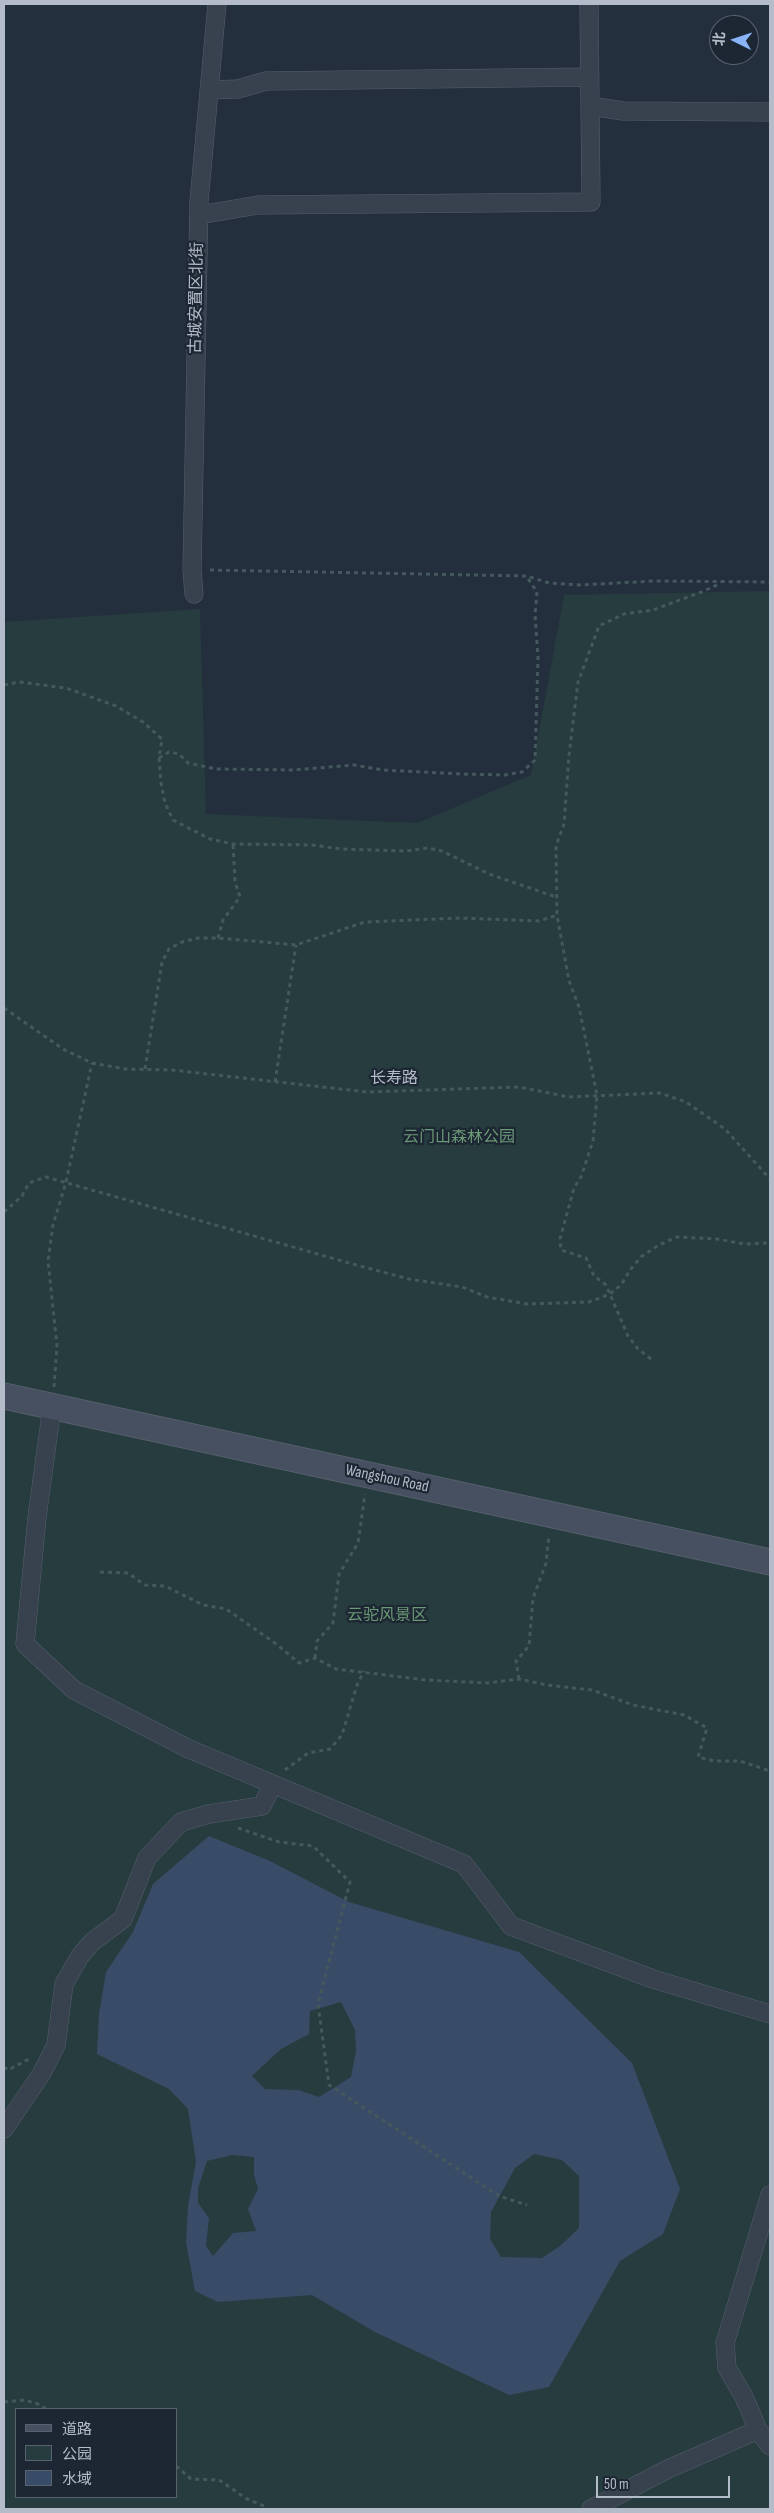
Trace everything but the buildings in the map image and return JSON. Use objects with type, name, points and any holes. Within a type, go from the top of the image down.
[{"type":"street","name":"古城安置区北街","points":[[194,594],[192,570],[198,215],[217,4]]},
{"type":"street","points":[[198,215],[258,205],[591,202],[589,4]]},
{"type":"street","points":[[209,90],[238,89],[266,81],[590,77]]},
{"type":"street","points":[[590,106],[623,111],[770,112]]},
{"type":"street","name":"Wangshou Road","points":[[4,1396],[770,1562]]},
{"type":"street","points":[[52,1406],[37,1517],[25,1644],[74,1690],[189,1749],[464,1864],[511,1926],[653,1979],[770,2014]]},
{"type":"street","points":[[4,2129],[42,2073],[56,2045],[64,1984],[80,1956],[92,1942],[123,1919],[147,1858],[181,1822],[209,1814],[262,1806],[273,1784]]},
{"type":"street","points":[[770,2195],[725,2343],[727,2368],[744,2397],[758,2430],[770,2446]]},
{"type":"street","points":[[591,2509],[668,2469],[758,2430]]},
{"type":"path","points":[[192,570],[527,576],[549,583],[580,585],[654,581],[770,582]]},
{"type":"path","points":[[159,758],[169,752],[179,754],[188,763],[216,769],[293,770],[354,765],[383,770],[462,774],[505,775],[522,772],[535,760],[538,657],[535,615],[537,592],[527,576]]},
{"type":"path","points":[[651,1359],[638,1349],[628,1336],[606,1285],[594,1276],[586,1258],[561,1250],[560,1239],[574,1188],[581,1177],[594,1141],[597,1095],[579,1007],[569,981],[557,914],[556,846],[564,824],[568,755],[578,682],[599,626],[624,614],[653,610],[720,583]]},
{"type":"path","points":[[4,685],[19,682],[66,688],[116,706],[143,722],[162,739],[159,758],[165,803],[173,820],[210,840],[233,844],[405,851],[428,848],[442,851],[488,874],[532,887],[556,897]]},
{"type":"path","points":[[218,938],[223,920],[240,897],[235,882],[233,844]]},
{"type":"path","points":[[145,1069],[162,962],[169,949],[182,942],[198,938],[218,938],[296,945],[366,922],[460,918],[539,921],[557,914]]},
{"type":"path","points":[[275,1082],[296,945]]},
{"type":"path","name":"长寿路","points":[[4,1008],[63,1049],[92,1063],[125,1069],[172,1070],[367,1092],[519,1087],[569,1097],[660,1093],[686,1102],[725,1129],[770,1178]]},
{"type":"path","points":[[52,1406],[57,1346],[48,1262],[53,1226],[66,1182],[92,1063]]},
{"type":"path","points":[[4,1212],[22,1196],[29,1183],[46,1177],[409,1279],[462,1287],[487,1298],[527,1304],[589,1302],[610,1294],[621,1285],[642,1256],[659,1245],[677,1237],[717,1238],[744,1244],[770,1243]]},
{"type":"path","points":[[315,1658],[317,1641],[333,1623],[339,1574],[358,1543],[368,1475]]},
{"type":"path","points":[[519,1679],[516,1661],[530,1646],[533,1598],[546,1563],[548,1536],[556,1516]]},
{"type":"path","points":[[100,1572],[128,1573],[145,1585],[165,1586],[203,1605],[226,1609],[275,1643],[299,1663],[315,1658],[336,1669],[463,1682],[488,1683],[519,1679],[547,1685],[592,1690],[633,1705],[684,1715],[707,1728],[698,1757],[714,1761],[740,1762],[770,1772]]},
{"type":"path","points":[[273,1784],[290,1765],[308,1753],[330,1749],[342,1735],[357,1685],[364,1671]]},
{"type":"path","points":[[209,1814],[229,1825],[279,1842],[314,1846],[350,1882],[318,2004],[329,2084],[499,2196],[527,2205]]},
{"type":"path","points":[[4,2402],[25,2400],[45,2408]]},
{"type":"path","points":[[178,2468],[191,2479],[219,2480],[247,2499],[264,2506]]},
{"type":"green space","name":"云驼风景区","points":[[770,591],[770,2509],[4,2509],[4,622],[200,609],[206,814],[417,823],[531,775],[564,595]]},
{"type":"water","points":[[209,1836],[270,1861],[349,1902],[519,1952],[632,2063],[680,2189],[663,2234],[620,2261],[549,2387],[509,2395],[375,2332],[312,2295],[218,2302],[195,2291],[186,2242],[188,2206],[196,2162],[188,2109],[169,2089],[97,2054],[99,2014],[106,1972],[133,1932],[153,1884]],"holes":[[[341,2002],[355,2030],[356,2051],[351,2077],[319,2097],[299,2090],[265,2089],[252,2076],[281,2049],[309,2034],[310,2011]],[[534,2154],[562,2160],[579,2176],[579,2228],[560,2246],[542,2258],[501,2257],[490,2239],[491,2212],[515,2168]],[[232,2155],[254,2157],[254,2175],[258,2189],[248,2209],[256,2231],[233,2233],[213,2256],[206,2246],[209,2218],[198,2203],[198,2188],[207,2161]]]},
{"type":"park label","name":"云门山森林公园","points":[[459,1138]]}]
